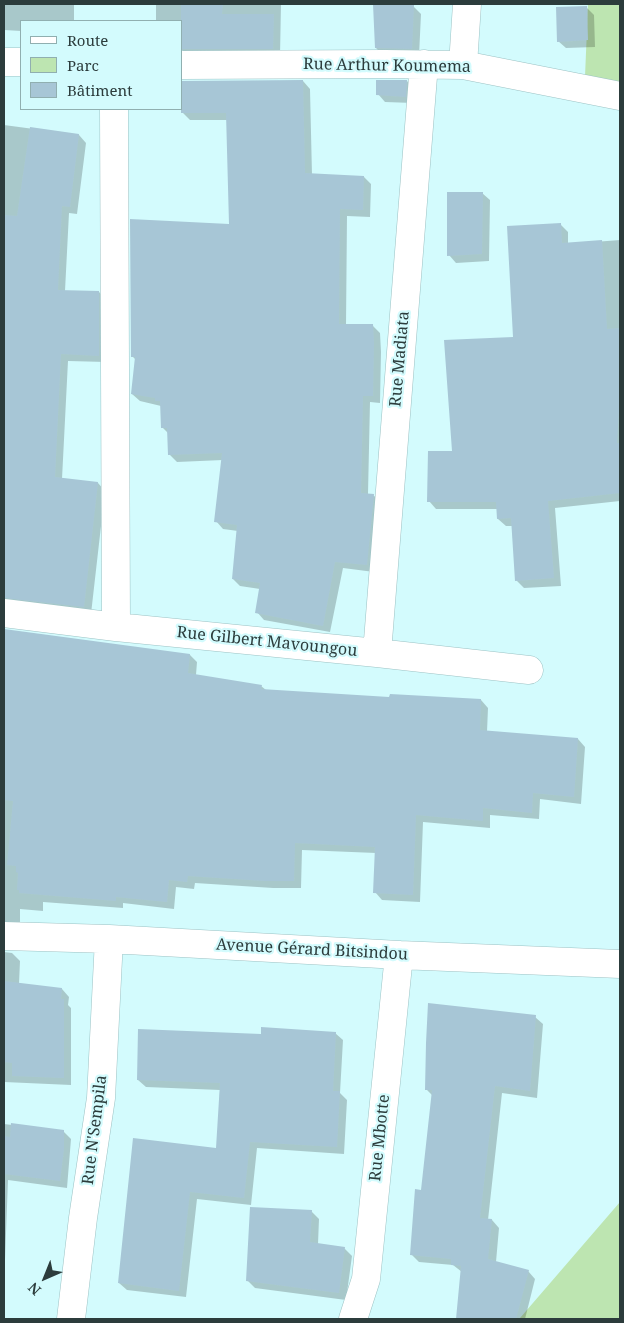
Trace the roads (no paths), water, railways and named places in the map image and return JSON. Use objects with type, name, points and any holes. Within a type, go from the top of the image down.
[{"type":"street","points":[[462,65],[467,4]]},
{"type":"street","points":[[4,62],[20,62]]},
{"type":"street","name":"Rue Madiata","points":[[377,653],[424,64]]},
{"type":"street","name":"Rue Arthur Koumema","points":[[182,65],[462,65],[620,96]]},
{"type":"street","points":[[114,110],[116,627]]},
{"type":"street","name":"Rue Gilbert Mavoungou","points":[[4,613],[116,627],[529,670]]},
{"type":"street","name":"Avenue Gérard Bitsindou","points":[[4,936],[109,939],[399,955],[620,964]]},
{"type":"street","name":"Rue N'Sempila","points":[[71,1319],[83,1218],[101,1098],[109,939]]},
{"type":"street","name":"Rue Mbotte","points":[[353,1319],[366,1279],[399,955]]}]
